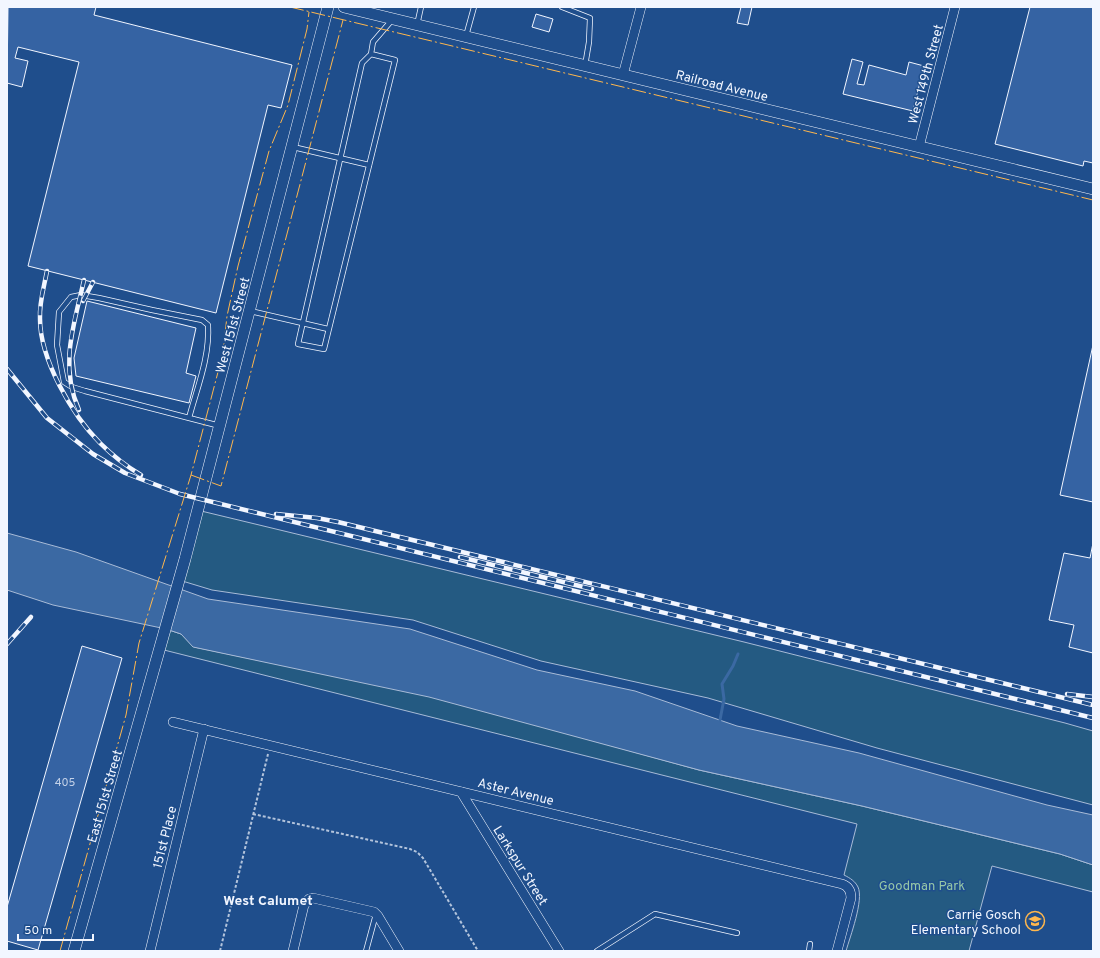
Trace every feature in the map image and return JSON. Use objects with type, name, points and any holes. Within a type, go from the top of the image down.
[{"type":"street","name":"West 151st Street","points":[[160,649],[220,426],[328,7]]},
{"type":"street","name":"Railroad Avenue","points":[[344,7],[1093,189]]},
{"type":"street","points":[[623,75],[641,7]]},
{"type":"street","name":"West 149th Street","points":[[919,147],[955,7]]},
{"type":"street","name":"East 151st Street","points":[[74,951],[160,649]]},
{"type":"street","name":"Aster Avenue","points":[[173,722],[845,885],[851,893],[850,902],[837,951]]},
{"type":"street","name":"151st Place","points":[[150,951],[204,729]]},
{"type":"street","name":"Larkspur Street","points":[[461,792],[559,951]]},
{"type":"street","points":[[294,951],[304,905],[308,899],[313,898],[366,910],[376,914],[399,951]]},
{"type":"lane","points":[[417,25],[421,7]]},
{"type":"lane","points":[[466,37],[474,7]]},
{"type":"lane","points":[[562,7],[590,18],[589,42],[585,66]]},
{"type":"lane","points":[[371,54],[395,60],[324,349],[298,344],[362,63],[371,54],[373,42],[393,19]]},
{"type":"lane","points":[[293,147],[369,164]]},
{"type":"lane","points":[[189,418],[202,372],[209,337],[208,325],[202,320],[99,298],[81,295],[71,297],[59,312],[57,345],[64,382],[72,388],[220,426]]},
{"type":"lane","points":[[250,310],[328,329]]},
{"type":"lane","points":[[366,951],[376,914]]},
{"type":"lane","points":[[597,951],[656,914],[737,934]]},
{"type":"lane","points":[[808,951],[810,944]]},
{"type":"path","points":[[220,951],[270,746]]},
{"type":"path","points":[[253,814],[417,852],[423,858],[478,951]]},
{"type":"green space","points":[[197,510],[744,642],[1093,731],[1093,805],[877,748],[708,698],[541,661],[413,620],[212,590],[179,580]]},
{"type":"green space","name":"Goodman Park","points":[[166,629],[181,634],[194,647],[432,696],[699,770],[862,806],[1060,854],[1093,865],[1093,892],[992,866],[969,951],[846,951],[856,919],[859,901],[857,885],[844,875],[857,824],[160,649]]},
{"type":"shaded area","points":[[7,533],[76,552],[208,599],[410,629],[537,670],[635,691],[737,726],[859,753],[1047,805],[1093,815],[1093,865],[1060,854],[862,806],[699,770],[429,697],[193,647],[181,634],[166,629],[53,605],[7,590]]},
{"type":"building","points":[[8,7],[96,7],[94,15],[292,65],[281,108],[268,105],[216,313],[28,266],[79,62],[18,47],[15,58],[28,61],[22,87],[7,83]]},
{"type":"building","points":[[741,7],[752,7],[748,25],[737,23]]},
{"type":"building","points":[[1030,7],[1093,7],[1093,163],[1084,161],[1083,166],[995,144]]},
{"type":"building","points":[[536,14],[553,19],[549,32],[532,27]]},
{"type":"building","points":[[852,59],[863,62],[857,84],[864,85],[869,65],[906,75],[909,62],[924,66],[913,111],[843,94]]},
{"type":"building","points":[[87,301],[196,328],[186,373],[196,376],[189,403],[76,376],[74,358]]},
{"type":"building","points":[[1093,345],[1093,502],[1060,495]]},
{"type":"building","points":[[1093,543],[1093,653],[1069,647],[1074,625],[1049,620],[1064,553],[1090,558]]},
{"type":"building","points":[[82,646],[122,658],[38,950],[7,941],[7,907]]},
{"type":"waterway","points":[[720,720],[724,699],[722,684],[733,666],[738,654]]},
{"type":"railway","points":[[47,271],[41,301],[41,335],[45,351],[60,386],[89,431],[114,456],[141,475]]},
{"type":"railway","points":[[79,410],[73,393],[69,361],[70,345],[84,280]]},
{"type":"railway","points":[[83,301],[93,282]]},
{"type":"railway","points":[[7,369],[47,418],[93,454],[125,473],[180,494],[1093,718]]},
{"type":"railway","points":[[276,514],[317,518],[338,522],[1093,705]]},
{"type":"railway","points":[[460,557],[592,589]]},
{"type":"railway","points":[[7,644],[31,617]]},
{"type":"railway","points":[[1067,694],[1093,697]]},
{"type":"power","points":[[290,7],[1093,200]]},
{"type":"power","points":[[60,951],[126,715],[139,643],[191,475],[223,353],[227,316],[238,266],[269,151],[288,105],[307,29],[309,12]]},
{"type":"power","points":[[191,475],[221,486],[343,20]]},
{"type":"place","name":"Carrie Gosch Elementary School","points":[[1035,921]]},
{"type":"district","name":"West Calumet","points":[[268,900]]}]
